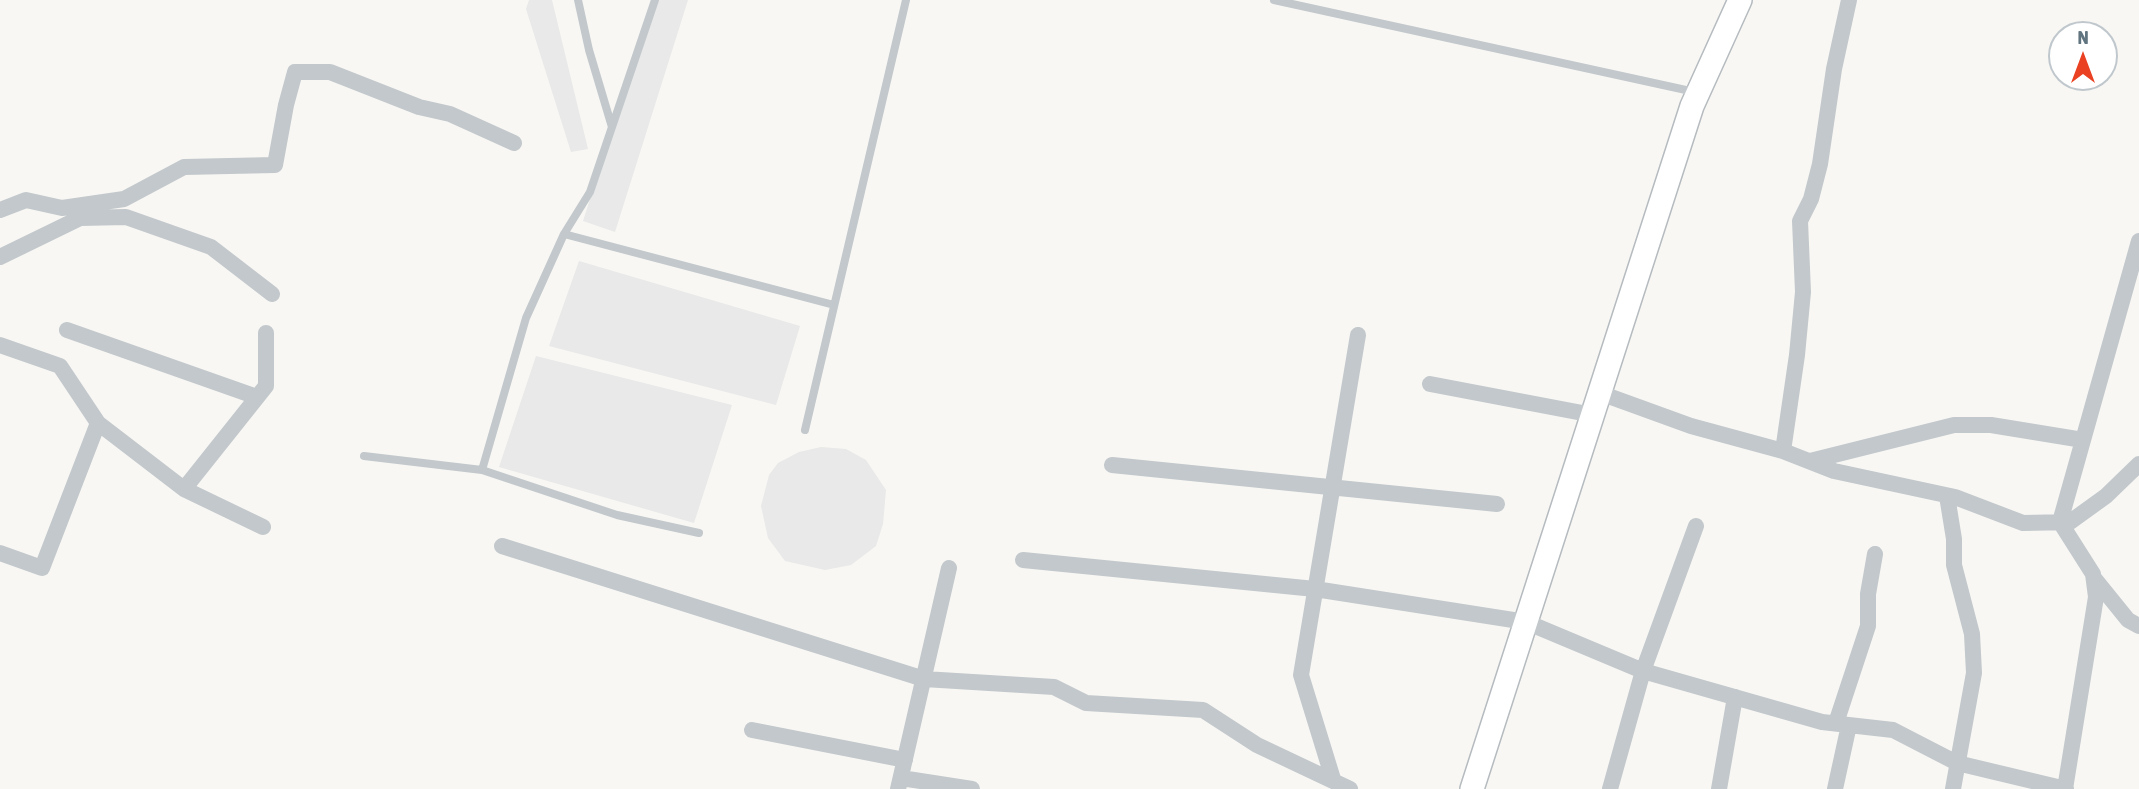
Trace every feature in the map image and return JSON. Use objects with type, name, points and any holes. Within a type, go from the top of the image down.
[{"type":"street","points":[[1472,789],[1698,92],[1740,0]]},
{"type":"street","points":[[1783,451],[1803,292],[1800,221],[1811,199],[1821,164],[1835,69],[1849,0]]},
{"type":"street","points":[[0,210],[26,201],[62,208],[124,199],[184,167],[275,165],[295,72],[330,72],[419,107],[450,114],[514,143]]},
{"type":"street","points":[[0,257],[80,218],[126,216],[211,247],[272,294]]},
{"type":"street","points":[[2060,522],[2139,241]]},
{"type":"street","points":[[67,330],[257,397]]},
{"type":"street","points":[[184,489],[266,386],[266,333]]},
{"type":"street","points":[[1333,779],[1301,675],[1358,335]]},
{"type":"street","points":[[0,345],[60,366],[98,423],[184,489],[263,527]]},
{"type":"street","points":[[1430,384],[1596,404],[1691,426],[1783,451],[1834,471],[1947,496],[2023,523],[2070,522],[2106,496],[2139,464]]},
{"type":"street","points":[[0,553],[42,568],[98,423]]},
{"type":"street","points":[[1810,461],[1954,425],[1992,425],[2083,440]]},
{"type":"street","points":[[1112,466],[1497,504]]},
{"type":"street","points":[[1947,496],[1954,539],[1954,565],[1972,634],[1974,673],[1953,789]]},
{"type":"street","points":[[2060,522],[2084,556],[2094,578],[2128,620],[2139,626]]},
{"type":"street","points":[[1610,789],[1643,671],[1696,526]]},
{"type":"street","points":[[502,546],[924,679],[1055,687],[1086,703],[1203,710],[1258,745],[1350,789]]},
{"type":"street","points":[[1835,789],[1842,724],[1868,626],[1868,594],[1875,554]]},
{"type":"street","points":[[1023,560],[1315,589],[1525,622],[1643,671],[1822,722],[1893,730],[1957,763],[2065,789],[2091,633],[2094,578]]},
{"type":"street","points":[[949,568],[899,783],[972,789]]},
{"type":"street","points":[[1719,789],[1735,697]]},
{"type":"street","points":[[752,730],[905,760]]},
{"type":"lane","points":[[578,0],[589,50],[612,127]]},
{"type":"lane","points":[[482,470],[526,318],[564,234],[590,192],[655,0]]},
{"type":"lane","points":[[805,430],[906,0]]},
{"type":"lane","points":[[1274,0],[1698,92]]},
{"type":"lane","points":[[564,234],[834,305]]},
{"type":"lane","points":[[365,456],[482,470],[617,515],[699,533]]},
{"type":"shaded area","points":[[529,0],[552,0],[588,149],[571,152],[526,9]]},
{"type":"shaded area","points":[[654,0],[688,0],[615,232],[583,221]]},
{"type":"shaded area","points":[[579,261],[800,326],[776,405],[549,346]]},
{"type":"shaded area","points":[[536,356],[732,405],[694,523],[499,467]]},
{"type":"shaded area","points":[[821,447],[846,449],[866,460],[886,490],[883,524],[876,546],[851,565],[825,570],[785,561],[768,538],[761,506],[769,475],[778,463],[799,452]]}]
